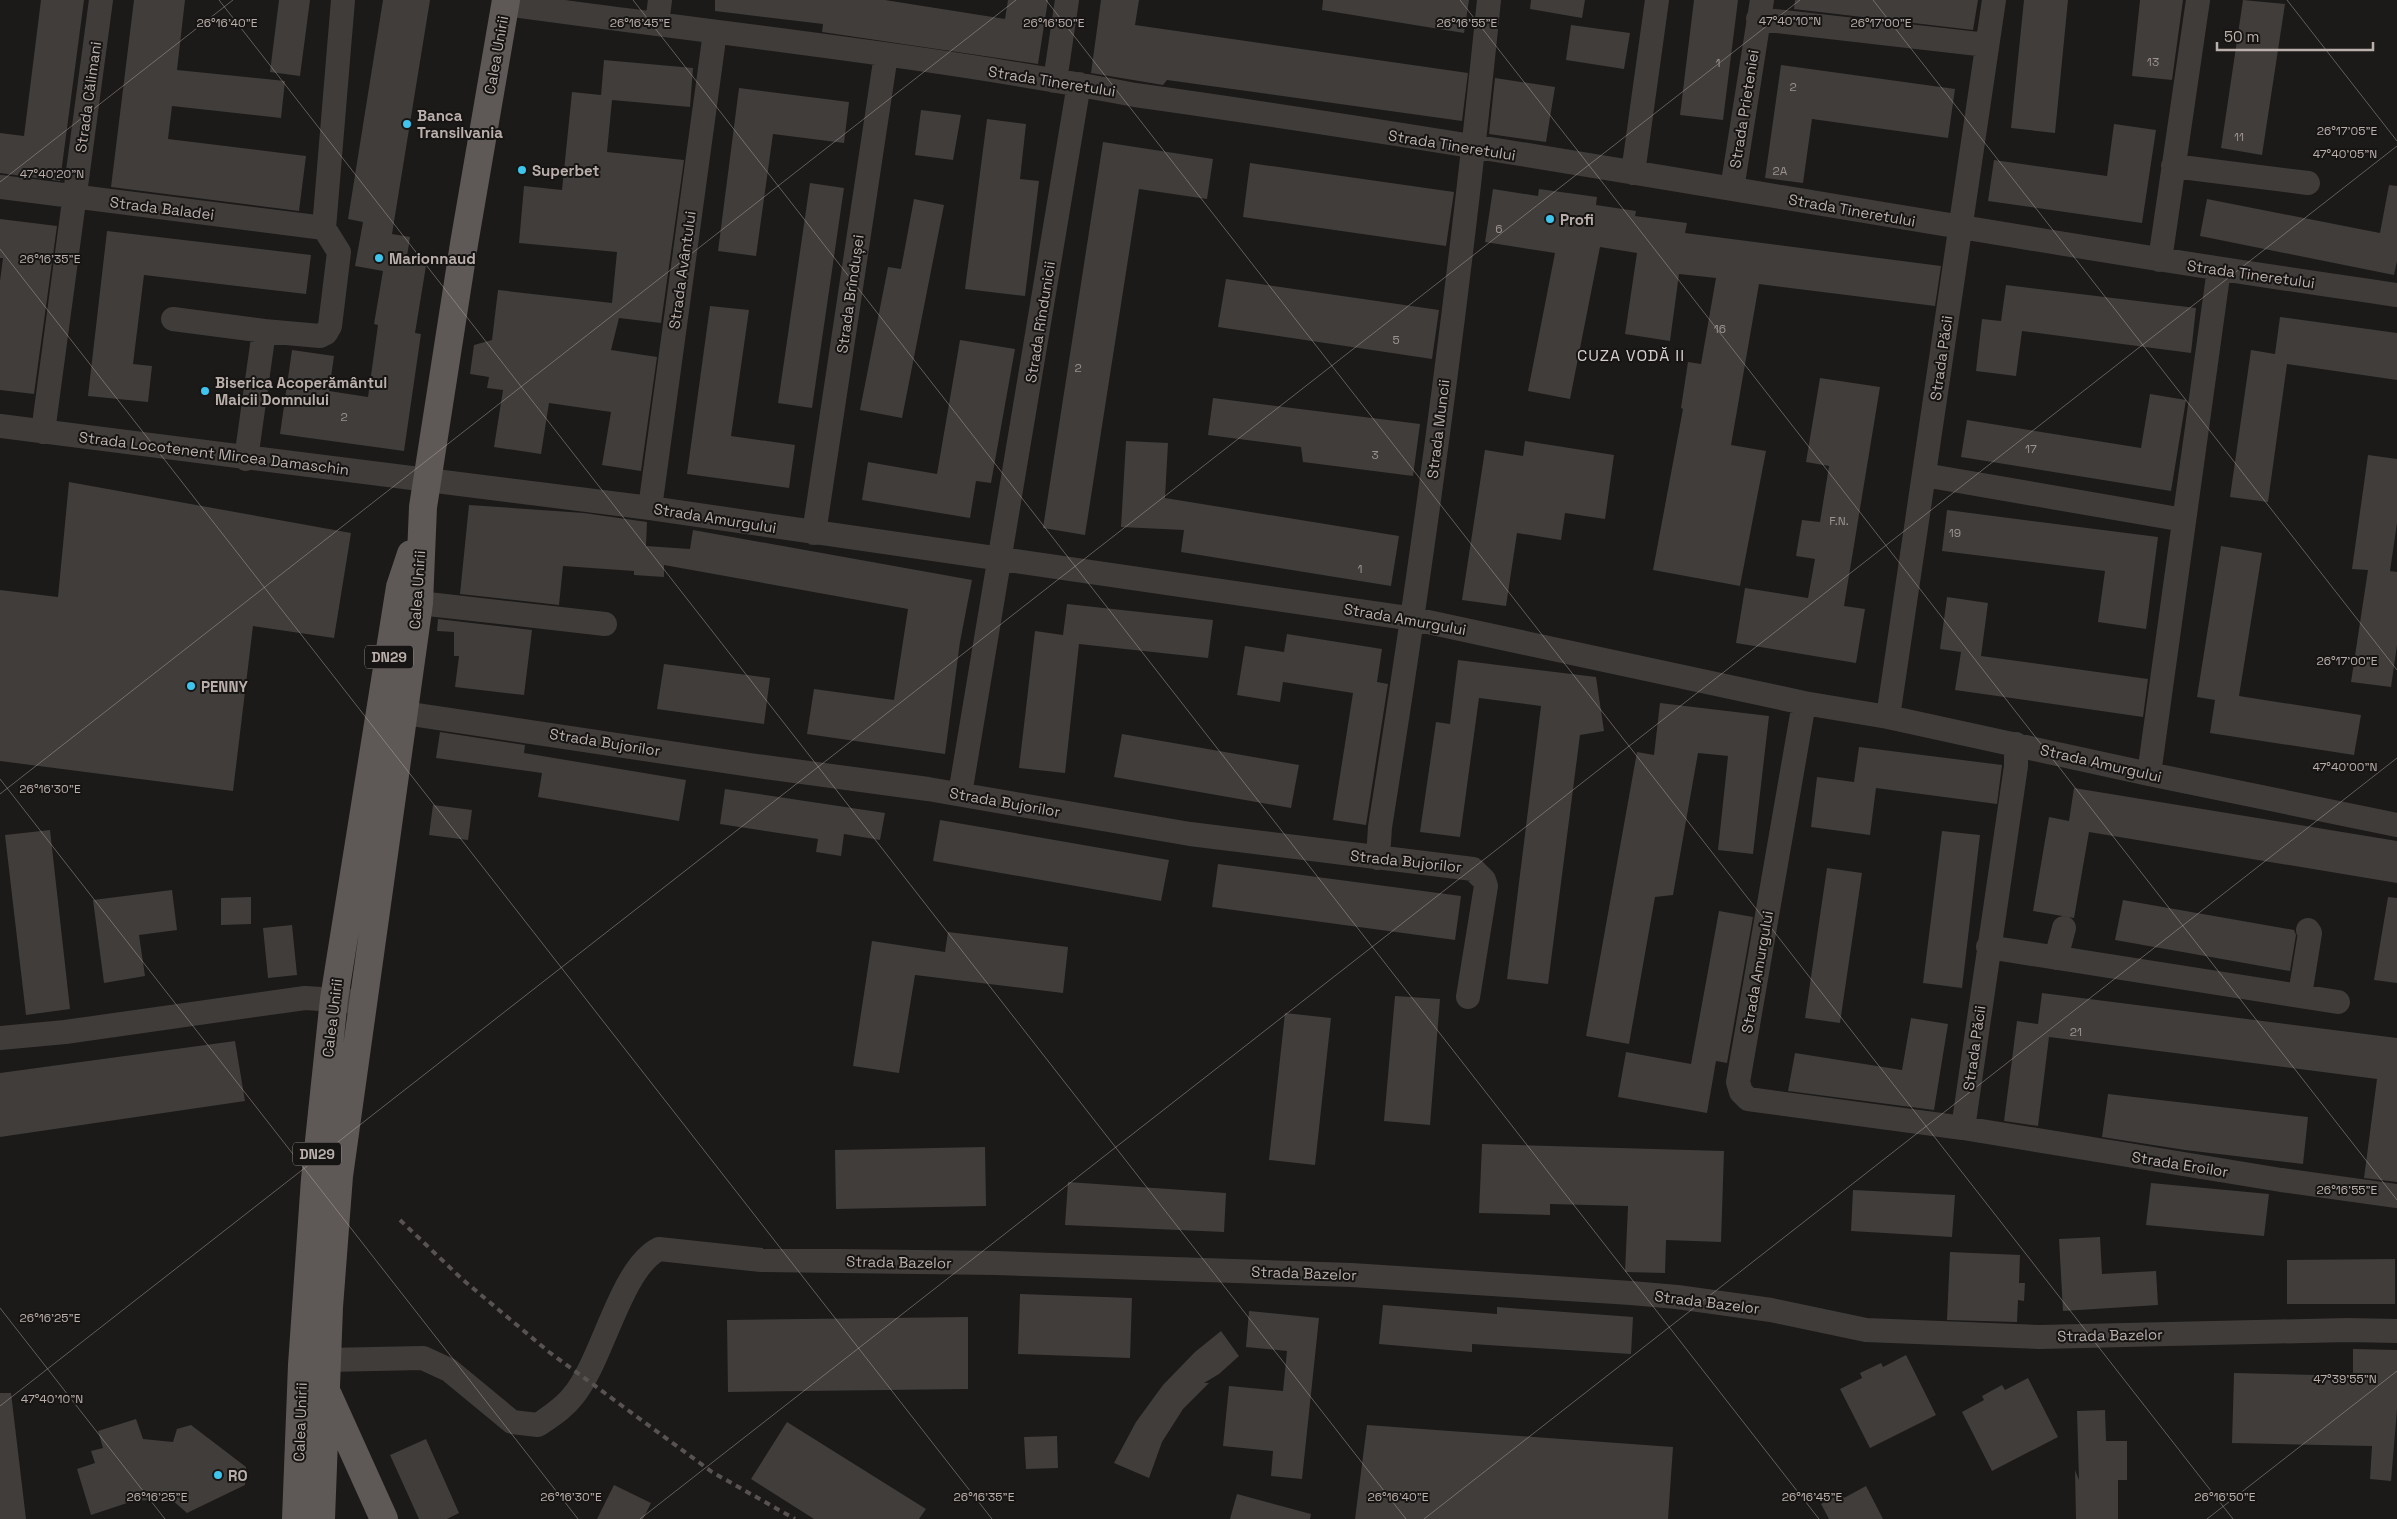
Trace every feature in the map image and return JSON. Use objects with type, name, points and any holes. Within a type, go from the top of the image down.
[{"type":"main road","name":"Calea Unirii","points":[[321,1519],[326,1360],[339,1176],[418,603],[421,525],[464,244],[506,2]]},
{"type":"main road","name":"Calea Unirii","points":[[296,1519],[302,1364],[315,1179],[334,999],[400,586],[421,525]]},
{"type":"main road","points":[[325,1389],[384,1519]]},
{"type":"street","name":"Strada Călimani","points":[[43,432],[101,0]]},
{"type":"street","points":[[173,319],[320,336],[326,333],[330,326],[339,252],[324,228],[343,0]]},
{"type":"street","points":[[657,24],[660,0]]},
{"type":"street","points":[[1055,81],[1067,0]]},
{"type":"street","name":"Strada Muncii","points":[[1378,858],[1380,827],[1414,618],[1474,148],[1489,0]]},
{"type":"street","points":[[1633,173],[1657,0]]},
{"type":"street","name":"Strada Păcii","points":[[1888,716],[1994,0]]},
{"type":"street","points":[[2160,260],[2198,0]]},
{"type":"street","name":"Strada Tineretului","points":[[506,2],[1079,84],[1136,95],[1732,189],[1960,228],[2397,295]]},
{"type":"street","points":[[1760,9],[1987,45]]},
{"type":"street","name":"Strada Prieteniei","points":[[1732,189],[1760,9]]},
{"type":"street","name":"Strada Avântului","points":[[650,508],[715,32]]},
{"type":"street","name":"Strada Brîndușei","points":[[814,533],[886,55]]},
{"type":"street","name":"Strada Rîndunicii","points":[[1001,559],[1079,84]]},
{"type":"street","points":[[2173,166],[2308,183]]},
{"type":"street","name":"Strada Baladei","points":[[0,187],[324,228]]},
{"type":"street","points":[[2149,774],[2219,269]]},
{"type":"street","points":[[246,458],[264,331]]},
{"type":"street","name":"Strada Locotenent Mircea Damaschin","points":[[0,426],[246,458],[428,479]]},
{"type":"street","points":[[1924,475],[2184,520]]},
{"type":"street","name":"Strada Amurgului","points":[[428,479],[650,508],[1414,618],[1804,704],[1888,716],[2149,774],[2397,825]]},
{"type":"street","points":[[960,794],[1001,559]]},
{"type":"street","points":[[418,603],[605,624]]},
{"type":"street","name":"Strada Amurgului","points":[[1804,704],[1738,1082],[1741,1092],[1748,1099],[1963,1128]]},
{"type":"street","name":"Strada Bujorilor","points":[[404,712],[960,794],[1190,834],[1473,868],[1484,880],[1486,886],[1468,997]]},
{"type":"street","name":"Strada Păcii","points":[[1963,1128],[2016,766],[2016,744]]},
{"type":"street","points":[[2056,958],[2064,928]]},
{"type":"street","points":[[2300,996],[2310,933],[2308,930]]},
{"type":"street","points":[[1988,947],[2338,1002]]},
{"type":"street","points":[[0,1038],[65,1032],[305,998],[362,1002]]},
{"type":"street","name":"Strada Eroilor","points":[[1963,1128],[2281,1180],[2397,1196]]},
{"type":"street","name":"Strada Bazelor","points":[[326,1360],[423,1358],[449,1370],[512,1422],[538,1425],[556,1413],[574,1395],[613,1320],[634,1272],[647,1256],[659,1249],[761,1260],[996,1263],[1352,1275],[1612,1292],[1677,1297],[1752,1307],[1876,1330],[2039,1337],[2339,1330],[2397,1331]]},
{"type":"building","points":[[41,0],[84,0],[60,181],[0,173],[0,133],[24,136]]},
{"type":"building","points":[[134,0],[185,0],[177,70],[285,81],[281,118],[172,106],[168,139],[306,156],[299,211],[111,187]]},
{"type":"building","points":[[279,0],[310,0],[300,76],[270,72]]},
{"type":"building","points":[[383,0],[430,0],[392,234],[410,237],[406,263],[426,266],[415,333],[421,334],[404,451],[280,434],[292,350],[334,356],[329,391],[368,397],[378,325],[374,324],[383,271],[355,266],[363,222],[348,219]]},
{"type":"building","points":[[715,0],[885,0],[1005,19],[1008,0],[1048,0],[1038,64],[822,32],[823,24],[715,11]]},
{"type":"building","points":[[1101,0],[1139,0],[1135,25],[1468,73],[1462,121],[1167,80],[1163,85],[1091,73]]},
{"type":"building","points":[[1323,0],[1469,0],[1464,33],[1322,10]]},
{"type":"building","points":[[1531,0],[1585,0],[1582,18],[1530,9]]},
{"type":"building","points":[[1694,0],[1738,0],[1723,120],[1680,115]]},
{"type":"building","points":[[1795,0],[1978,0],[1973,30],[1794,9]]},
{"type":"building","points":[[2024,0],[2068,0],[2055,133],[2011,128]]},
{"type":"building","points":[[2140,0],[2183,0],[2172,80],[2132,76]]},
{"type":"building","points":[[2243,0],[2285,4],[2262,155],[2221,148]]},
{"type":"building","points":[[1571,25],[1630,33],[1624,69],[1566,60]]},
{"type":"building","points":[[604,60],[693,68],[690,107],[612,100],[607,152],[684,160],[661,323],[619,318],[611,350],[657,357],[641,471],[602,465],[611,412],[549,403],[541,454],[494,447],[503,390],[487,388],[489,377],[470,374],[474,345],[492,340],[498,290],[612,303],[617,252],[519,243],[524,186],[562,190],[572,92],[601,95]]},
{"type":"building","points":[[1781,65],[1955,89],[1948,138],[1812,119],[1803,183],[1765,178]]},
{"type":"building","points":[[1495,78],[1555,87],[1546,142],[1489,134]]},
{"type":"building","points":[[739,88],[849,102],[844,143],[773,134],[756,256],[718,251]]},
{"type":"building","points":[[921,110],[961,115],[953,160],[915,155]]},
{"type":"building","points":[[987,119],[1026,124],[1020,179],[1039,181],[1025,296],[965,289]]},
{"type":"building","points":[[2114,124],[2156,130],[2142,223],[1988,201],[1994,160],[2107,176]]},
{"type":"building","points":[[1103,142],[1213,159],[1207,199],[1139,189],[1085,535],[1043,528]]},
{"type":"building","points":[[1250,163],[1454,192],[1446,246],[1243,217]]},
{"type":"building","points":[[810,183],[844,188],[812,408],[778,403]]},
{"type":"building","points":[[2389,185],[2397,186],[2397,261],[2394,275],[2200,236],[2207,199],[2380,233]]},
{"type":"building","points":[[1493,189],[1538,196],[1539,189],[1597,197],[1596,205],[1636,211],[1635,216],[1687,223],[1685,233],[1941,266],[1935,306],[1759,284],[1731,445],[1766,451],[1740,586],[1653,570],[1683,409],[1681,408],[1688,362],[1701,364],[1716,278],[1679,274],[1670,341],[1625,334],[1637,253],[1600,247],[1570,399],[1528,391],[1555,253],[1485,242]]},
{"type":"building","points":[[914,199],[944,205],[902,418],[860,410],[888,267],[901,269]]},
{"type":"building","points":[[0,219],[57,226],[34,394],[0,390],[0,281],[3,258],[0,258]]},
{"type":"building","points":[[107,231],[311,255],[306,294],[144,275],[133,364],[152,366],[148,402],[88,396]]},
{"type":"building","points":[[1226,279],[1439,310],[1432,359],[1218,327]]},
{"type":"building","points":[[2006,285],[2196,308],[2191,353],[2022,331],[2016,376],[1976,371],[1982,319],[2001,321]]},
{"type":"building","points":[[710,306],[749,310],[731,436],[795,445],[789,488],[687,474]]},
{"type":"building","points":[[2280,317],[2397,333],[2397,380],[2287,364],[2268,502],[2230,497],[2251,350],[2275,354]]},
{"type":"building","points":[[960,340],[1015,349],[991,483],[976,481],[970,518],[862,500],[868,462],[937,474]]},
{"type":"building","points":[[1820,378],[1880,387],[1844,606],[1865,609],[1856,663],[1736,643],[1745,588],[1808,598],[1815,559],[1796,556],[1802,520],[1820,522],[1829,466],[1806,462]]},
{"type":"building","points":[[2150,394],[2186,400],[2171,491],[1961,457],[1967,420],[2141,448]]},
{"type":"building","points":[[1213,398],[1420,424],[1413,476],[1303,462],[1301,447],[1208,435]]},
{"type":"building","points":[[1126,441],[1168,443],[1165,498],[1399,536],[1391,586],[1181,552],[1184,530],[1121,527]]},
{"type":"building","points":[[1525,441],[1614,455],[1605,519],[1565,513],[1561,540],[1517,533],[1506,606],[1462,600],[1485,450],[1523,456]]},
{"type":"building","points":[[2368,455],[2397,459],[2397,523],[2390,571],[2397,572],[2397,645],[2391,687],[2351,682],[2368,570],[2352,569]]},
{"type":"building","points":[[69,482],[351,533],[334,638],[253,626],[233,791],[0,761],[0,590],[58,597]]},
{"type":"building","points":[[469,505],[584,513],[647,522],[646,546],[690,549],[693,530],[972,580],[960,642],[945,754],[807,734],[814,689],[894,700],[908,609],[664,565],[664,577],[634,575],[634,571],[563,566],[559,605],[460,594]]},
{"type":"building","points":[[1947,510],[2158,537],[2146,629],[2098,622],[2105,571],[1942,551]]},
{"type":"building","points":[[2221,546],[2262,553],[2239,696],[2361,715],[2354,755],[2210,733],[2215,700],[2197,697]]},
{"type":"building","points":[[1947,597],[1988,603],[1981,656],[2148,679],[2143,717],[1955,690],[1961,652],[1940,649]]},
{"type":"building","points":[[1067,604],[1213,620],[1208,658],[1079,644],[1065,773],[1019,768],[1035,631],[1063,635]]},
{"type":"building","points":[[438,619],[532,630],[524,695],[455,687],[459,656],[454,656],[454,632],[437,631]]},
{"type":"building","points":[[1287,634],[1382,649],[1377,682],[1388,684],[1366,825],[1333,820],[1353,693],[1283,682],[1280,702],[1237,695],[1245,646],[1284,652]]},
{"type":"building","points":[[1458,660],[1596,677],[1604,731],[1580,735],[1548,984],[1507,979],[1541,706],[1479,698],[1460,837],[1420,832],[1436,722],[1450,724]]},
{"type":"building","points":[[664,664],[770,678],[764,724],[657,709]]},
{"type":"building","points":[[1660,703],[1769,716],[1753,854],[1718,850],[1728,756],[1698,753],[1673,895],[1655,897],[1629,1044],[1586,1036],[1637,752],[1654,755]]},
{"type":"building","points":[[440,732],[525,745],[524,753],[686,780],[679,821],[538,797],[542,773],[436,758]]},
{"type":"building","points":[[1122,734],[1299,765],[1291,808],[1114,777]]},
{"type":"building","points":[[1859,747],[2002,765],[1997,804],[1876,788],[1870,835],[1811,827],[1817,777],[1854,782]]},
{"type":"building","points":[[2074,788],[2397,841],[2397,883],[2089,832],[2074,918],[2033,911],[2049,817],[2069,821]]},
{"type":"building","points":[[725,789],[885,813],[880,840],[844,834],[841,856],[816,852],[818,839],[720,824]]},
{"type":"building","points":[[433,805],[472,810],[468,840],[429,835]]},
{"type":"building","points":[[940,820],[1169,860],[1161,901],[933,861]]},
{"type":"building","points":[[50,830],[70,1009],[26,1015],[5,835]]},
{"type":"building","points":[[1942,831],[1980,835],[1962,988],[1923,983]]},
{"type":"building","points":[[1218,864],[1461,896],[1455,940],[1212,907]]},
{"type":"building","points":[[1827,868],[1862,873],[1840,1023],[1805,1018]]},
{"type":"building","points":[[172,890],[177,930],[139,935],[145,976],[104,983],[93,900]]},
{"type":"building","points":[[251,897],[251,924],[221,925],[221,898]]},
{"type":"building","points":[[2388,897],[2397,898],[2397,983],[2374,980]]},
{"type":"building","points":[[2123,900],[2294,930],[2296,935],[2290,971],[2115,940]]},
{"type":"building","points":[[1719,911],[1753,917],[1727,1063],[1716,1061],[1707,1113],[1618,1097],[1626,1052],[1691,1064]]},
{"type":"building","points":[[292,925],[297,975],[268,978],[263,928]]},
{"type":"building","points":[[948,932],[1068,947],[1063,993],[915,975],[899,1073],[853,1066],[872,941],[945,952]]},
{"type":"building","points":[[2042,993],[2397,1038],[2397,1182],[2364,1178],[2377,1079],[2049,1037],[2038,1126],[2004,1121],[2017,1021],[2038,1024]]},
{"type":"building","points":[[1395,996],[1440,999],[1430,1125],[1384,1121]]},
{"type":"building","points":[[1285,1013],[1331,1018],[1315,1165],[1269,1160]]},
{"type":"building","points":[[1911,1018],[1948,1024],[1934,1110],[1788,1091],[1795,1053],[1902,1070]]},
{"type":"building","points":[[235,1041],[245,1101],[0,1137],[0,1073]]},
{"type":"building","points":[[2108,1094],[2308,1117],[2303,1164],[2185,1150],[2102,1137]]},
{"type":"building","points":[[1482,1144],[1724,1151],[1721,1242],[1666,1240],[1665,1273],[1625,1272],[1628,1206],[1550,1204],[1550,1215],[1479,1213]]},
{"type":"building","points":[[985,1147],[986,1206],[836,1209],[835,1150]]},
{"type":"building","points":[[1068,1182],[1226,1193],[1224,1232],[1065,1225]]},
{"type":"building","points":[[2151,1183],[2269,1194],[2264,1236],[2146,1225]]},
{"type":"building","points":[[1853,1190],[1955,1195],[1952,1237],[1851,1231]]},
{"type":"building","points":[[2100,1237],[2102,1274],[2156,1271],[2158,1305],[2063,1311],[2059,1239]]},
{"type":"building","points":[[1950,1252],[2020,1255],[2019,1283],[2025,1283],[2024,1301],[2018,1300],[2017,1322],[1947,1320]]},
{"type":"building","points":[[2395,1259],[2395,1304],[2287,1304],[2287,1260]]},
{"type":"building","points":[[1020,1294],[1132,1298],[1130,1358],[1018,1354]]},
{"type":"building","points":[[1383,1305],[1497,1314],[1497,1307],[1633,1317],[1631,1354],[1472,1344],[1472,1352],[1379,1344]]},
{"type":"building","points":[[1249,1311],[1319,1318],[1302,1479],[1271,1476],[1273,1451],[1223,1446],[1229,1386],[1283,1391],[1287,1351],[1246,1347]]},
{"type":"building","points":[[968,1317],[968,1389],[728,1392],[727,1320]]},
{"type":"building","points":[[1221,1331],[1239,1356],[1219,1374],[1204,1383],[1209,1383],[1183,1409],[1162,1442],[1149,1478],[1114,1463],[1136,1422],[1163,1385],[1195,1352]]},
{"type":"building","points":[[2353,1349],[2397,1350],[2397,1409],[2391,1481],[2370,1479],[2372,1446],[2232,1443],[2234,1373],[2353,1376]]},
{"type":"building","points":[[1906,1355],[1936,1415],[1870,1448],[1840,1389],[1862,1378],[1860,1373],[1881,1363],[1883,1367]]},
{"type":"building","points":[[2028,1378],[2058,1437],[1992,1471],[1962,1412],[1984,1400],[1982,1396],[2002,1385],[2005,1390]]},
{"type":"building","points":[[0,1393],[11,1393],[26,1519],[0,1519]]},
{"type":"building","points":[[2105,1410],[2106,1441],[2127,1441],[2127,1480],[2118,1480],[2118,1519],[2076,1519],[2075,1470],[2079,1480],[2077,1411]]},
{"type":"building","points":[[136,1419],[143,1439],[173,1442],[177,1429],[191,1425],[246,1467],[245,1485],[187,1513],[171,1499],[133,1501],[91,1515],[77,1469],[95,1463],[91,1451],[103,1448],[98,1431]]},
{"type":"building","points":[[787,1422],[926,1509],[919,1519],[814,1519],[751,1479]]},
{"type":"building","points":[[1367,1425],[1673,1447],[1668,1519],[1355,1519]]},
{"type":"building","points":[[1057,1436],[1058,1468],[1026,1469],[1024,1437]]},
{"type":"building","points":[[426,1439],[459,1513],[447,1519],[419,1519],[390,1455]]},
{"type":"building","points":[[614,1485],[651,1503],[643,1519],[597,1519]]},
{"type":"building","points":[[1866,1486],[1883,1519],[1829,1519],[1821,1504],[1841,1493],[1844,1498]]},
{"type":"building","points":[[1237,1494],[1311,1514],[1310,1519],[1230,1519]]},
{"type":"railway","points":[[400,1220],[462,1279],[549,1352],[712,1472],[795,1519]]},
{"type":"place","name":"Banca Transilvania","points":[[407,124]]},
{"type":"place","name":"Superbet","points":[[522,170]]},
{"type":"place","name":"Profi","points":[[1550,219]]},
{"type":"place","name":"Marionnaud","points":[[379,258]]},
{"type":"place","name":"Biserica Acoperământul Maicii Domnului","points":[[205,391]]},
{"type":"place","name":"PENNY","points":[[191,686]]},
{"type":"place","name":"RO","points":[[218,1475]]},
{"type":"district","name":"CUZA VODĂ II","points":[[1631,355]]}]
